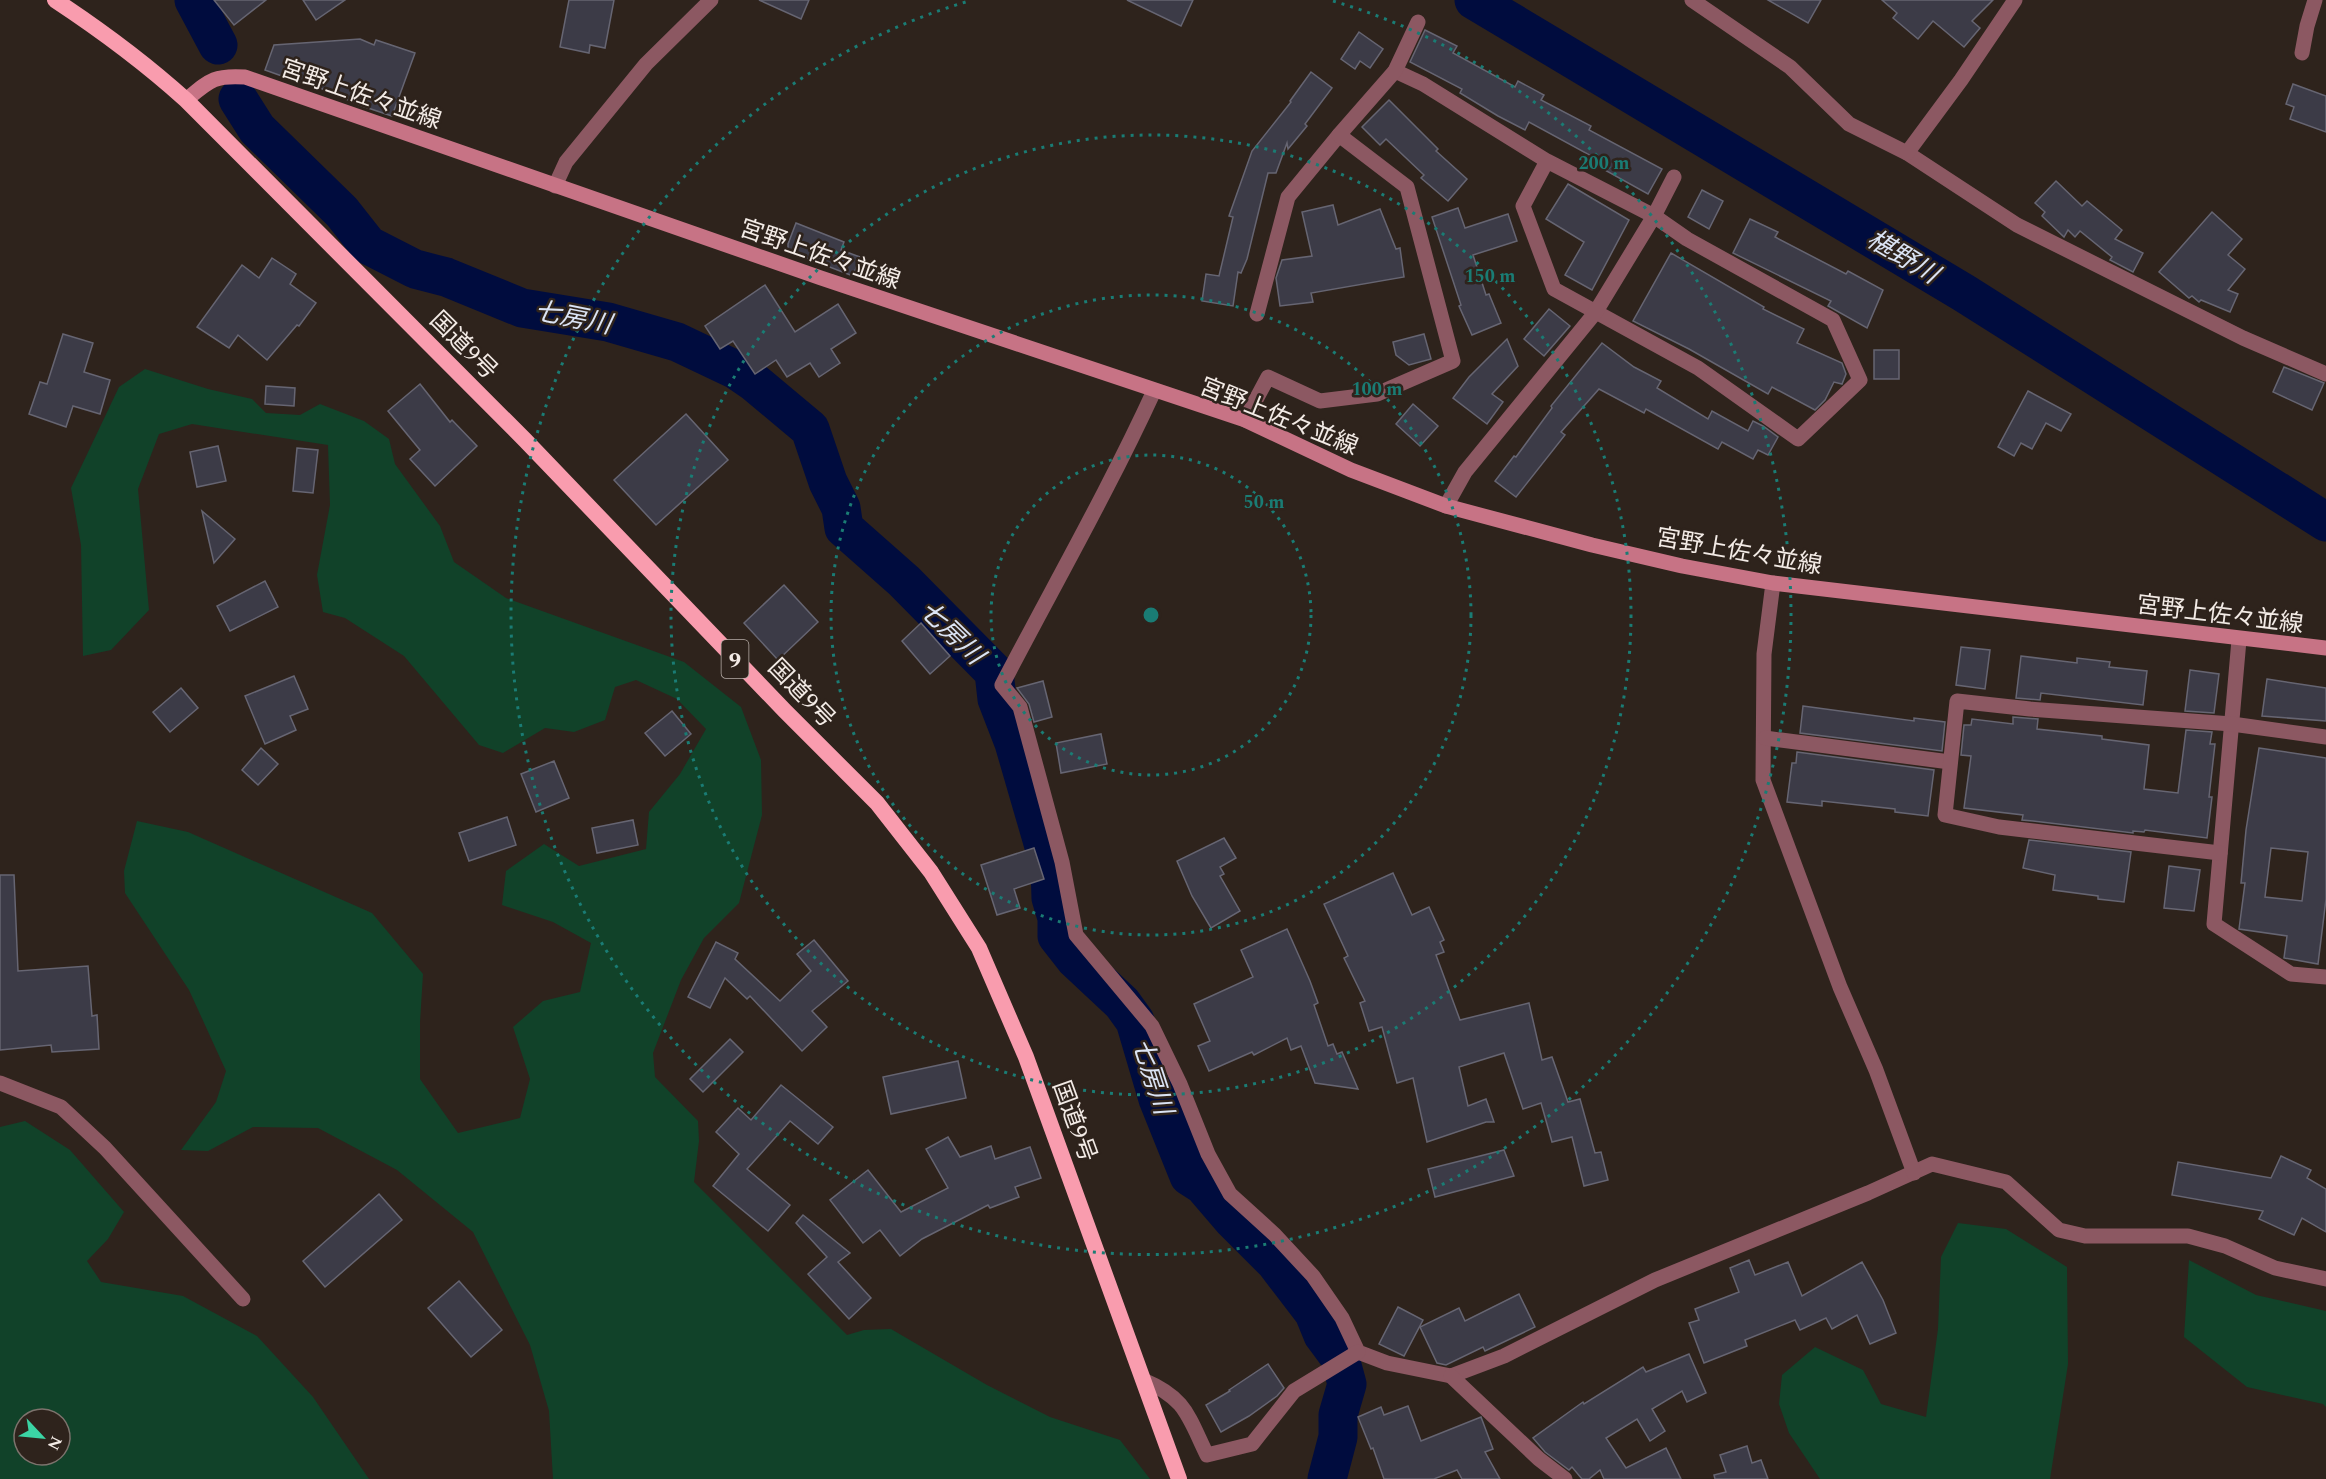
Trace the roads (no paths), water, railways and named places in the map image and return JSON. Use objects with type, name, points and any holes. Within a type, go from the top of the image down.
[{"type":"highway","name":"国道9号","points":[[56,0],[146,64],[186,100],[517,432],[785,711],[877,803],[931,872],[980,948],[1026,1057],[1179,1479]]},
{"type":"main road","name":"宮野上佐々並線","points":[[186,100],[205,84],[224,75],[245,77],[555,186],[1245,420],[1351,470],[1446,506],[1604,548],[1682,566],[1773,583],[2240,640],[2326,648]]},
{"type":"street","points":[[555,186],[566,162],[646,64],[711,0]]},
{"type":"street","points":[[1692,0],[1790,68],[1849,124],[1907,153],[2017,225],[2243,338],[2326,374]]},
{"type":"street","points":[[1907,153],[1962,80],[2015,0]]},
{"type":"street","points":[[2302,53],[2315,0]]},
{"type":"street","points":[[1257,314],[1288,197],[1395,71],[1418,22]]},
{"type":"street","points":[[1395,71],[1423,84],[1547,160],[1654,216],[1688,239],[1833,320],[1860,380],[1798,439],[1698,368],[1594,313],[1554,289],[1523,206],[1547,160]]},
{"type":"street","points":[[1245,420],[1268,377],[1320,400],[1377,394],[1453,361],[1407,188],[1339,135]]},
{"type":"street","points":[[1446,506],[1465,471],[1594,313],[1654,216],[1674,177]]},
{"type":"street","points":[[1154,391],[1120,464],[1002,685],[1020,707],[1062,862],[1076,935],[1152,1026],[1180,1084],[1208,1155],[1230,1194],[1275,1235],[1313,1276],[1342,1318],[1358,1352],[1386,1363],[1451,1376],[1503,1356],[1655,1280],[1932,1164],[2006,1182],[2059,1230],[2085,1236],[2188,1236],[2225,1246],[2275,1268],[2326,1279]]},
{"type":"street","points":[[1773,583],[1764,654],[1764,780],[1840,987],[1876,1070],[1914,1173]]},
{"type":"street","points":[[2240,640],[2214,924],[2291,974],[2326,977]]},
{"type":"street","points":[[2220,853],[1999,827],[1945,815],[1957,700],[2030,709],[2232,724],[2326,737]]},
{"type":"street","points":[[1765,738],[1950,762]]},
{"type":"street","points":[[0,1083],[61,1107],[105,1148],[243,1299]]},
{"type":"street","points":[[1143,1380],[1162,1388],[1182,1404],[1207,1455],[1252,1444],[1294,1391],[1358,1352]]},
{"type":"street","points":[[1451,1376],[1539,1460],[1565,1479]]},
{"type":"waterway","name":"七房川","points":[[194,0],[218,45]]},
{"type":"waterway","name":"椹野川","points":[[1474,0],[1964,293],[2326,522]]},
{"type":"waterway","name":"七房川","points":[[238,99],[257,129],[342,212],[368,245],[415,269],[446,277],[522,308],[608,322],[677,342],[736,370],[810,429],[828,482],[841,508],[844,528],[904,581],[994,672],[997,699],[1014,743],[1050,867],[1051,898],[1057,918],[1057,936],[1075,959],[1122,1003],[1135,1021],[1158,1099],[1189,1176],[1203,1185],[1233,1220],[1275,1262],[1314,1313],[1323,1335],[1340,1358],[1347,1384],[1338,1415],[1338,1437],[1327,1479]]}]
